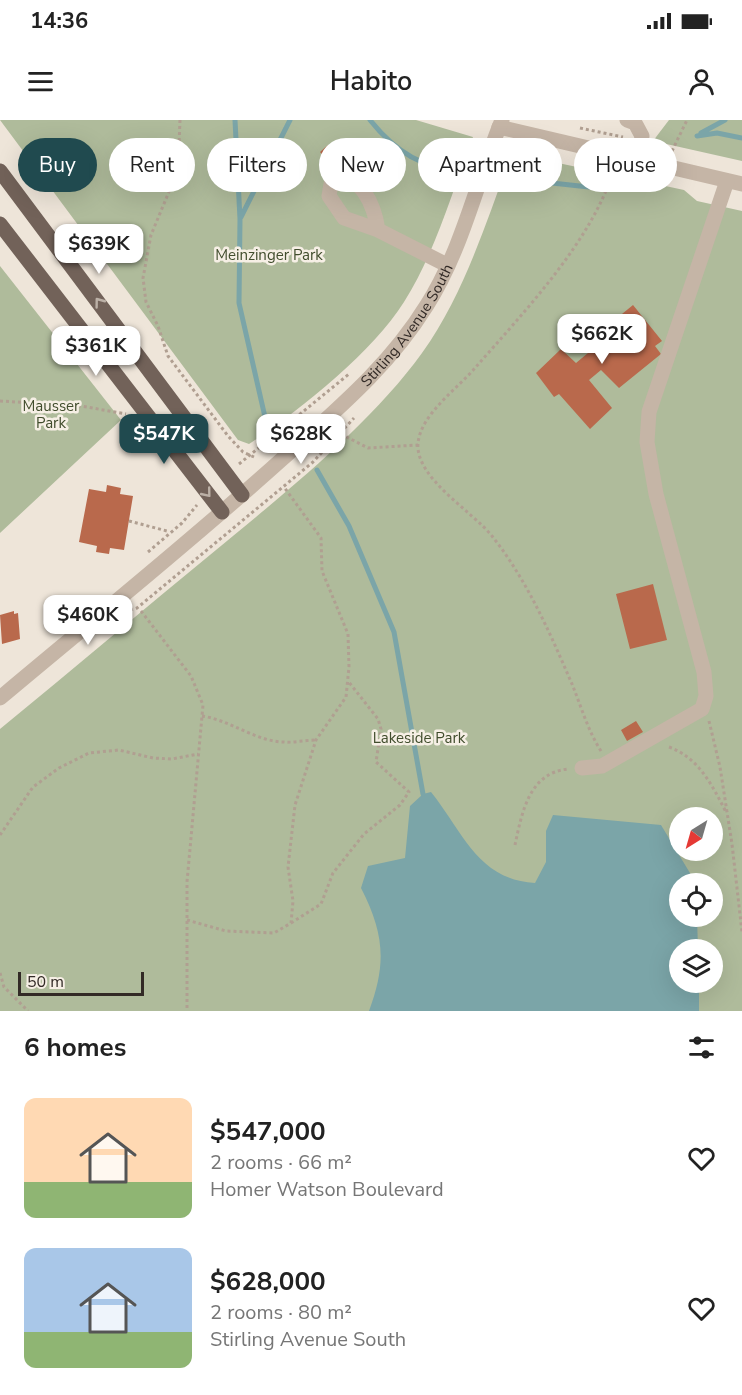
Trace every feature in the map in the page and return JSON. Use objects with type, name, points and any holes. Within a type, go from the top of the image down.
[{"type":"main road","points":[[0,171],[242,495]]},
{"type":"main road","points":[[0,225],[222,512]]},
{"type":"street","points":[[627,120],[635,123],[642,138]]},
{"type":"street","points":[[501,123],[574,143]]},
{"type":"street","name":"Stirling Avenue South","points":[[0,698],[242,495],[339,410],[390,359],[429,303],[447,266],[501,123]]},
{"type":"street","points":[[582,768],[602,766],[647,742],[702,709],[706,696],[704,672],[656,494],[646,442],[649,412],[735,182],[677,169]]},
{"type":"street","points":[[378,230],[447,266]]},
{"type":"path","points":[[180,120],[181,153],[178,170],[151,235],[145,267],[143,278],[146,302],[158,326],[168,356],[228,436],[254,457]]},
{"type":"path","points":[[677,142],[687,120]]},
{"type":"path","points":[[574,127],[627,138]]},
{"type":"path","points":[[605,192],[601,206],[563,262],[475,369],[425,422],[418,445],[425,467],[434,481],[485,528],[522,580],[552,638],[598,746],[607,757],[615,760]]},
{"type":"path","points":[[227,476],[249,455],[355,369]]},
{"type":"path","points":[[0,401],[81,406],[148,417]]},
{"type":"path","points":[[291,923],[293,901],[288,867],[289,841],[295,805],[316,740],[346,697],[348,633],[322,571],[321,538],[284,487],[341,434],[368,448],[418,445]]},
{"type":"path","points":[[140,559],[182,523],[208,495]]},
{"type":"path","points":[[129,521],[167,531]]},
{"type":"path","points":[[191,558],[196,564]]},
{"type":"path","points":[[141,611],[191,676],[203,705],[187,882],[187,1011]]},
{"type":"path","points":[[187,920],[226,931],[274,933],[321,904],[333,873],[364,834],[400,806],[409,792],[376,762],[381,729],[378,719],[348,681]]},
{"type":"path","points":[[702,709],[711,725],[728,817],[742,932]]},
{"type":"path","points":[[202,716],[216,718],[238,729],[281,742],[316,740]]},
{"type":"path","points":[[647,742],[663,744],[693,760],[710,781],[728,817]]},
{"type":"path","points":[[0,835],[33,788],[59,768],[89,753],[119,750],[153,758],[172,759],[198,754]]},
{"type":"path","points":[[515,844],[525,807],[536,783],[555,770],[582,768]]},
{"type":"path","points":[[0,973],[4,987],[27,1011]]},
{"type":"green space","name":"Meinzinger Park","points":[[0,120],[416,120],[473,137],[418,138],[418,192],[453,192],[415,283],[390,321],[354,361],[312,398],[249,444],[238,440],[54,192],[97,192],[97,138],[18,138],[18,144]]},
{"type":"green space","points":[[669,120],[742,120],[742,161],[677,146],[677,138],[655,138]]},
{"type":"green space","name":"Lakeside Park","points":[[562,164],[574,166],[574,192],[677,192],[677,188],[684,190],[697,201],[742,211],[742,1011],[0,1011],[0,729],[298,482],[378,406],[422,353],[436,331],[461,285],[498,192],[562,192]]},
{"type":"green space","name":"Mausser Park","points":[[0,266],[121,420],[0,533]]},
{"type":"water","points":[[431,792],[463,838],[485,863],[515,880],[535,883],[546,862],[546,831],[553,815],[661,825],[669,838],[669,861],[683,861],[690,873],[669,873],[669,927],[697,927],[698,939],[669,939],[669,993],[699,993],[699,1011],[369,1011],[379,978],[380,948],[374,919],[361,888],[368,866],[405,858],[410,806],[423,794]]},
{"type":"building","points":[[633,305],[662,341],[655,346],[661,354],[619,388],[601,370],[589,380],[612,408],[590,429],[559,394],[554,397],[536,373],[561,349],[576,363],[588,353],[584,345]]},
{"type":"building","points":[[107,485],[121,488],[120,494],[133,496],[124,550],[110,548],[109,554],[96,552],[97,546],[79,542],[89,489],[106,492]]},
{"type":"building","points":[[653,584],[667,640],[630,649],[616,594]]},
{"type":"building","points":[[14,611],[14,614],[18,613],[20,639],[2,644],[0,615]]},
{"type":"building","points":[[636,721],[643,732],[627,741],[621,730]]},
{"type":"waterway","points":[[235,120],[240,219],[239,303],[265,417]]},
{"type":"waterway","points":[[241,217],[290,120]]},
{"type":"waterway","points":[[370,120],[398,149],[418,161]]},
{"type":"waterway","points":[[701,133],[725,120]]},
{"type":"waterway","points":[[697,136],[717,133],[742,138]]},
{"type":"waterway","points":[[562,184],[574,185]]},
{"type":"waterway","points":[[317,470],[349,526],[394,632],[423,794]]}]
